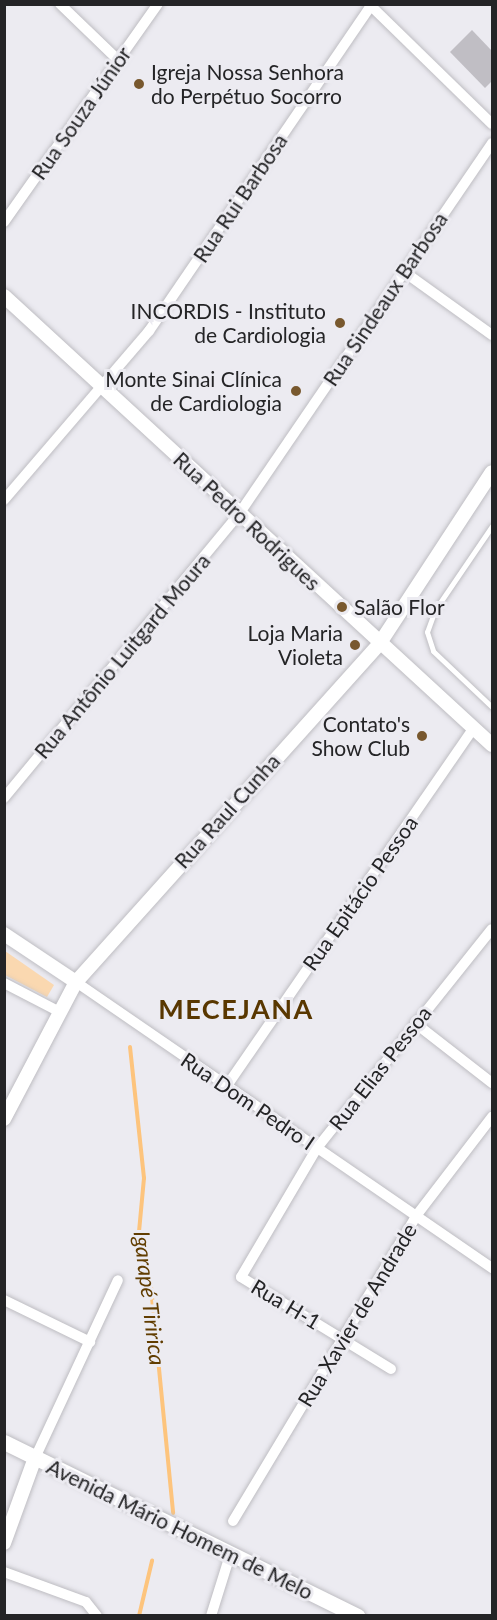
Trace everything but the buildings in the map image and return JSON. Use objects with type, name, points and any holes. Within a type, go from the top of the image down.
[{"type":"main road","name":"Avenida Mário Homem de Melo","points":[[4,1442],[357,1616]]},
{"type":"street","points":[[60,4],[119,61]]},
{"type":"street","name":"Rua Souza Júnior","points":[[4,222],[158,4]]},
{"type":"street","points":[[370,5],[492,124]]},
{"type":"street","name":"Rua Rui Barbosa","points":[[4,500],[131,354],[183,283],[370,5]]},
{"type":"street","name":"Rua Sindeaux Barbosa","points":[[239,514],[492,143]]},
{"type":"street","points":[[403,271],[492,335]]},
{"type":"street","name":"Rua Pedro Rodrigues","points":[[4,296],[492,745]]},
{"type":"street","name":"Rua Raul Cunha","points":[[4,1119],[58,1011],[76,982],[380,643],[492,472]]},
{"type":"street","name":"Rua Antônio Luitgard Moura","points":[[4,798],[239,514]]},
{"type":"street","name":"Rua Epitácio Pessoa","points":[[226,1087],[474,728]]},
{"type":"street","name":"Rua Elias Pessoa","points":[[241,1277],[317,1148],[492,929]]},
{"type":"street","name":"Rua Dom Pedro I","points":[[4,934],[492,1268]]},
{"type":"street","points":[[4,983],[58,1011]]},
{"type":"street","points":[[415,1023],[492,1083]]},
{"type":"street","name":"Rua Xavier de Andrade","points":[[233,1521],[341,1337],[416,1216],[492,1117]]},
{"type":"street","name":"Rua H-1","points":[[241,1277],[391,1369]]},
{"type":"street","points":[[4,1543],[35,1458],[118,1280]]},
{"type":"street","points":[[4,1300],[90,1342]]},
{"type":"street","points":[[210,1616],[230,1555]]},
{"type":"street","points":[[4,1572],[86,1602],[97,1616]]},
{"type":"lane","points":[[492,526],[435,610],[427,632],[433,651],[492,706]]},
{"type":"shaded area","points":[[5,951],[54,985],[47,997],[5,975]]},
{"type":"waterway","name":"Igarapé Tiririca","points":[[130,1047],[144,1178],[139,1232],[151,1287],[173,1513]]},
{"type":"waterway","name":"Igarapé Tiririca","points":[[139,1616],[152,1561]]},
{"type":"place","name":"Igreja Nossa Senhora do Perpétuo Socorro","points":[[139,84]]},
{"type":"place","name":"INCORDIS - Instituto de Cardiologia","points":[[340,323]]},
{"type":"place","name":"Monte Sinai Clínica de Cardiologia","points":[[296,391]]},
{"type":"place","name":"Salão Flor","points":[[342,607]]},
{"type":"place","name":"Loja Maria Violeta","points":[[355,645]]},
{"type":"place","name":"Contato's Show Club","points":[[422,736]]},
{"type":"district","name":"MECEJANA","points":[[236,1009]]}]
